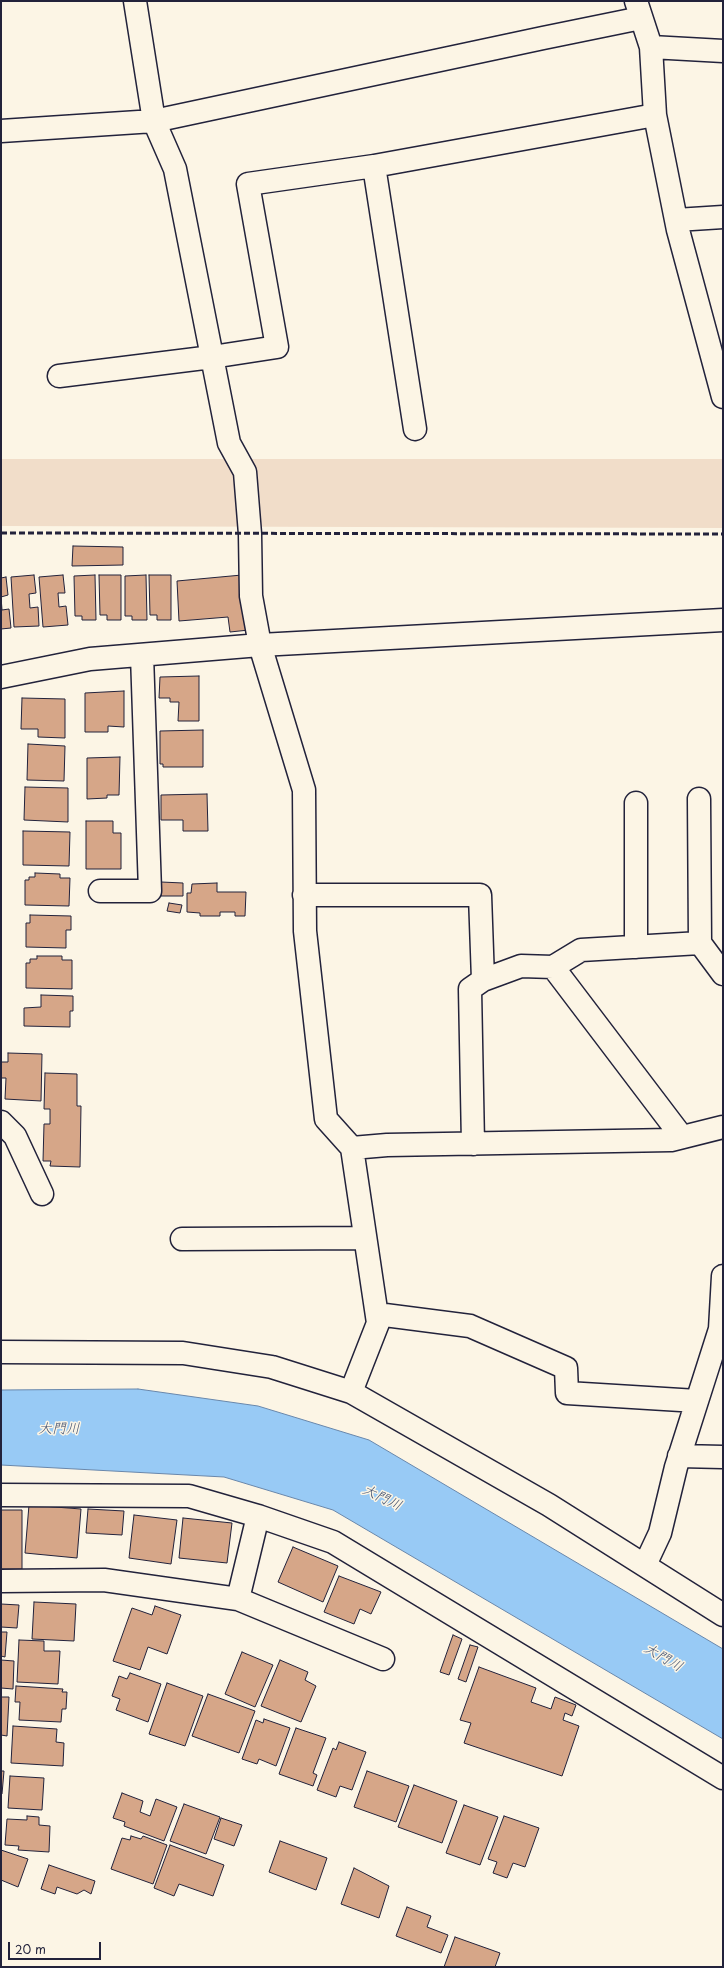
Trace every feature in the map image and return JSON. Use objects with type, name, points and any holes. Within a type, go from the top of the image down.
[{"type":"street","points":[[135,1],[154,121],[175,169],[229,443],[245,472],[250,534],[251,596],[260,645],[304,790],[305,932],[326,1119],[352,1148],[378,1323],[351,1392]]},
{"type":"street","points":[[1,131],[154,121],[543,38],[638,10],[650,47],[655,115],[676,220],[722,391]]},
{"type":"street","points":[[650,47],[723,51]]},
{"type":"street","points":[[59,376],[212,357],[277,347],[248,184],[374,166],[655,115]]},
{"type":"street","points":[[374,166],[415,429]]},
{"type":"street","points":[[676,220],[723,217]]},
{"type":"street","points":[[1,677],[90,659],[260,645],[723,620]]},
{"type":"street","points":[[100,891],[150,891],[142,655]]},
{"type":"street","points":[[698,799],[700,943],[723,974]]},
{"type":"street","points":[[636,804],[636,947]]},
{"type":"street","points":[[304,895],[480,895],[483,980]]},
{"type":"street","points":[[473,1144],[470,989],[483,980],[521,966],[553,967],[581,950],[700,943]]},
{"type":"street","points":[[553,967],[682,1137]]},
{"type":"street","points":[[1,1122],[15,1136],[42,1194]]},
{"type":"street","points":[[352,1148],[387,1145],[671,1140],[723,1127]]},
{"type":"street","points":[[182,1239],[365,1238]]},
{"type":"street","points":[[645,1565],[660,1533],[679,1456],[720,1329],[723,1276]]},
{"type":"street","points":[[377,1314],[470,1326],[566,1368],[567,1393],[697,1401]]},
{"type":"street","points":[[1,1352],[183,1353],[272,1367],[351,1392],[549,1505],[723,1615]]},
{"type":"street","points":[[679,1456],[723,1457]]},
{"type":"street","points":[[1,1495],[189,1496],[258,1516],[333,1542],[723,1778]]},
{"type":"street","points":[[238,1599],[258,1516]]},
{"type":"street","points":[[1,1581],[104,1580],[238,1599],[383,1659]]},
{"type":"shaded area","points":[[1,459],[723,459],[723,528],[1,526]]},
{"type":"water","name":"大門川","points":[[138,1389],[258,1406],[369,1440],[723,1649],[723,1739],[333,1510],[224,1477],[1,1465],[1,1390]]},
{"type":"building","points":[[73,546],[123,547],[123,565],[72,566]]},
{"type":"building","points":[[34,575],[36,593],[29,594],[30,608],[38,607],[39,626],[14,627],[11,577]]},
{"type":"building","points":[[63,575],[65,593],[58,593],[59,607],[66,606],[68,625],[43,627],[39,577]]},
{"type":"building","points":[[95,575],[96,620],[82,620],[82,616],[75,616],[74,576]]},
{"type":"building","points":[[99,575],[121,575],[121,620],[107,620],[107,615],[100,615]]},
{"type":"building","points":[[146,575],[147,620],[132,620],[132,616],[125,616],[125,576]]},
{"type":"building","points":[[149,575],[171,575],[171,620],[157,620],[157,615],[150,615]]},
{"type":"building","points":[[242,575],[249,630],[230,632],[228,617],[179,621],[177,581]]},
{"type":"building","points":[[6,577],[8,595],[1,597],[1,578]]},
{"type":"building","points":[[1,597],[2,610],[9,609],[11,628],[1,629]]},
{"type":"building","points":[[199,676],[199,721],[178,721],[179,702],[170,702],[170,698],[159,698],[160,677]]},
{"type":"building","points":[[124,691],[124,727],[108,726],[108,732],[85,732],[85,693]]},
{"type":"building","points":[[22,698],[65,699],[65,738],[38,737],[38,729],[21,729]]},
{"type":"building","points":[[203,730],[203,767],[163,767],[163,764],[160,764],[160,731]]},
{"type":"building","points":[[28,744],[65,746],[64,781],[27,780]]},
{"type":"building","points":[[120,757],[119,795],[107,795],[107,798],[87,799],[87,758]]},
{"type":"building","points":[[25,787],[68,788],[68,822],[24,820]]},
{"type":"building","points":[[207,794],[208,831],[183,831],[183,820],[161,820],[161,795]]},
{"type":"building","points":[[86,821],[113,821],[113,833],[121,833],[121,869],[86,869]]},
{"type":"building","points":[[23,831],[70,832],[69,866],[23,865]]},
{"type":"building","points":[[35,873],[60,874],[60,878],[70,878],[69,906],[25,905],[25,880],[29,880],[29,877],[35,877]]},
{"type":"building","points":[[161,882],[183,883],[183,896],[161,896]]},
{"type":"building","points":[[217,883],[217,892],[246,892],[245,916],[235,916],[235,912],[220,912],[220,916],[200,916],[200,913],[187,912],[187,893],[191,893],[192,884]]},
{"type":"building","points":[[169,903],[182,905],[180,913],[167,911]]},
{"type":"building","points":[[30,915],[71,916],[71,930],[66,930],[66,948],[26,947],[26,923],[30,923]]},
{"type":"building","points":[[37,956],[62,956],[62,960],[72,960],[72,989],[26,988],[26,963],[30,963],[30,959],[37,959]]},
{"type":"building","points":[[41,995],[73,996],[73,1011],[70,1011],[70,1027],[24,1026],[24,1008],[41,1007]]},
{"type":"building","points":[[8,1053],[42,1054],[41,1101],[5,1099],[6,1078],[1,1078],[1,1062],[8,1062]]},
{"type":"building","points":[[45,1073],[77,1074],[77,1106],[81,1106],[80,1167],[50,1166],[51,1161],[43,1161],[44,1124],[50,1124],[50,1109],[44,1109]]},
{"type":"building","points":[[29,1505],[81,1509],[77,1558],[25,1553]]},
{"type":"building","points":[[88,1509],[124,1511],[122,1535],[86,1533]]},
{"type":"building","points":[[1,1510],[22,1510],[22,1569],[1,1569]]},
{"type":"building","points":[[134,1515],[177,1520],[171,1564],[129,1558]]},
{"type":"building","points":[[183,1518],[232,1523],[227,1563],[179,1558]]},
{"type":"building","points":[[293,1547],[338,1566],[323,1602],[278,1582]]},
{"type":"building","points":[[339,1576],[381,1592],[371,1614],[360,1609],[354,1624],[324,1612]]},
{"type":"building","points":[[34,1602],[76,1604],[74,1641],[32,1639]]},
{"type":"building","points":[[1,1604],[19,1605],[17,1628],[1,1627]]},
{"type":"building","points":[[155,1606],[181,1615],[167,1654],[148,1647],[140,1670],[113,1661],[132,1608],[152,1615]]},
{"type":"building","points":[[1,1632],[7,1632],[5,1657],[1,1656]]},
{"type":"building","points":[[453,1635],[462,1639],[449,1675],[440,1672]]},
{"type":"building","points":[[19,1640],[44,1641],[44,1651],[60,1651],[58,1684],[17,1682]]},
{"type":"building","points":[[470,1645],[478,1647],[466,1682],[458,1679]]},
{"type":"building","points":[[242,1652],[273,1665],[255,1707],[225,1694]]},
{"type":"building","points":[[1,1660],[14,1661],[13,1689],[1,1688]]},
{"type":"building","points":[[280,1660],[308,1672],[305,1680],[316,1686],[301,1722],[261,1706]]},
{"type":"building","points":[[479,1667],[536,1688],[531,1702],[551,1709],[555,1697],[576,1705],[572,1716],[565,1713],[563,1720],[579,1726],[562,1776],[464,1743],[471,1723],[460,1720]]},
{"type":"building","points":[[130,1673],[161,1684],[148,1722],[116,1710],[120,1699],[112,1696],[119,1676],[127,1679]]},
{"type":"building","points":[[167,1683],[203,1696],[185,1746],[149,1734]]},
{"type":"building","points":[[16,1686],[63,1689],[62,1692],[67,1692],[66,1709],[62,1709],[61,1722],[19,1720],[20,1702],[15,1702]]},
{"type":"building","points":[[208,1694],[255,1711],[239,1753],[192,1736]]},
{"type":"building","points":[[1,1697],[9,1697],[7,1736],[1,1735]]},
{"type":"building","points":[[264,1719],[290,1728],[276,1766],[259,1759],[257,1764],[242,1759],[256,1720],[263,1723]]},
{"type":"building","points":[[13,1726],[57,1729],[56,1742],[64,1743],[63,1766],[11,1763]]},
{"type":"building","points":[[296,1728],[326,1738],[313,1773],[317,1775],[313,1786],[279,1774]]},
{"type":"building","points":[[339,1742],[366,1752],[352,1790],[340,1786],[336,1797],[317,1790],[333,1748],[336,1750]]},
{"type":"building","points":[[1,1771],[4,1771],[2,1794],[1,1794]]},
{"type":"building","points":[[367,1771],[409,1786],[396,1822],[354,1807]]},
{"type":"building","points":[[10,1776],[44,1778],[42,1810],[8,1808]]},
{"type":"building","points":[[414,1785],[457,1801],[442,1843],[398,1827]]},
{"type":"building","points":[[122,1793],[143,1801],[140,1812],[150,1816],[156,1799],[177,1807],[164,1841],[124,1826],[125,1822],[113,1818]]},
{"type":"building","points":[[184,1804],[220,1817],[206,1854],[170,1841]]},
{"type":"building","points":[[464,1805],[498,1817],[480,1865],[446,1853]]},
{"type":"building","points":[[27,1816],[39,1817],[39,1825],[50,1826],[49,1852],[18,1850],[19,1846],[5,1845],[7,1819],[27,1820]]},
{"type":"building","points":[[504,1816],[539,1828],[525,1867],[513,1863],[507,1878],[493,1873],[497,1862],[488,1859]]},
{"type":"building","points":[[221,1818],[242,1825],[234,1846],[214,1839]]},
{"type":"building","points":[[131,1836],[141,1839],[143,1836],[167,1845],[153,1884],[111,1869],[122,1838],[130,1840]]},
{"type":"building","points":[[280,1841],[327,1858],[316,1890],[269,1872]]},
{"type":"building","points":[[170,1845],[224,1865],[213,1896],[179,1884],[174,1896],[154,1888]]},
{"type":"building","points":[[1,1850],[28,1859],[18,1887],[1,1880]]},
{"type":"building","points":[[49,1865],[95,1881],[91,1894],[84,1890],[77,1894],[57,1887],[55,1894],[41,1889]]},
{"type":"building","points":[[354,1868],[389,1886],[379,1918],[341,1904]]},
{"type":"building","points":[[407,1907],[431,1916],[427,1927],[448,1935],[441,1953],[396,1936]]},
{"type":"building","points":[[455,1937],[500,1953],[495,1967],[444,1967]]},
{"type":"railway","points":[[1,533],[723,534]]}]
